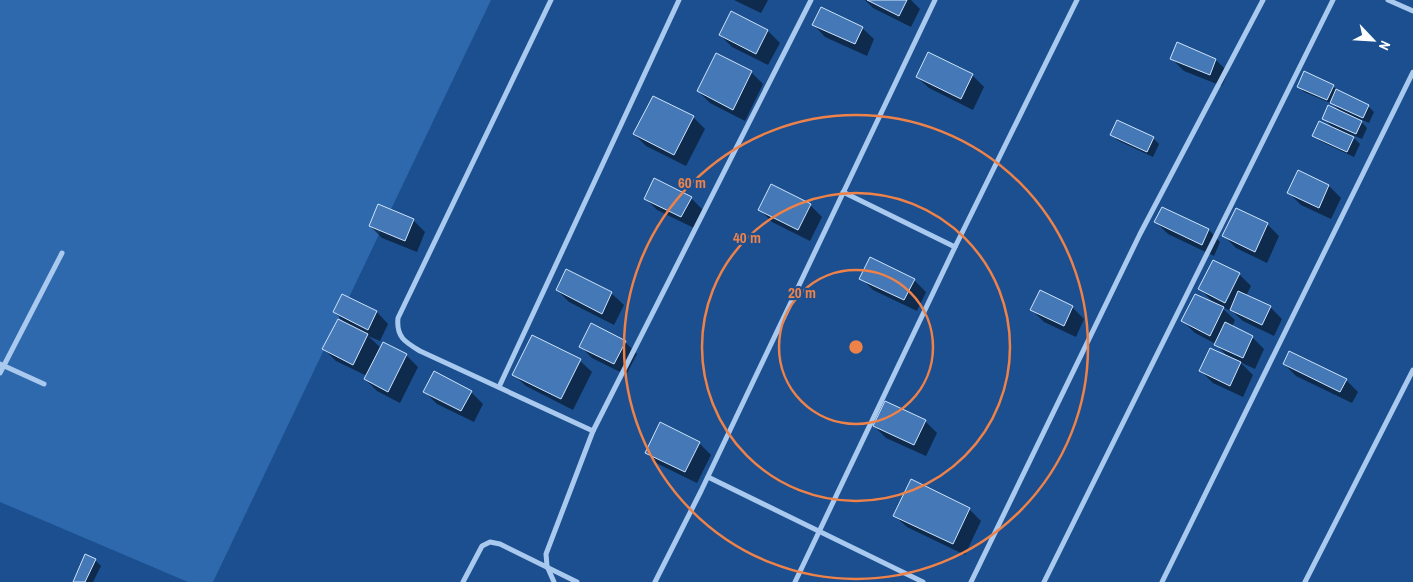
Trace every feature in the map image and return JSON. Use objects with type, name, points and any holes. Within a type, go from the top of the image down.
[{"type":"street","points":[[551,0],[398,318],[397,328],[408,344],[593,431]]},
{"type":"street","points":[[499,387],[679,0]]},
{"type":"street","points":[[554,582],[546,566],[548,545],[593,431],[810,0]]},
{"type":"street","points":[[655,582],[708,477],[935,0]]},
{"type":"street","points":[[795,582],[955,247],[1077,0]]},
{"type":"street","points":[[971,582],[1140,234],[1263,0]]},
{"type":"street","points":[[1044,582],[1333,0]]},
{"type":"street","points":[[1388,0],[1413,11]]},
{"type":"street","points":[[1162,582],[1413,72]]},
{"type":"street","points":[[843,192],[955,247]]},
{"type":"street","points":[[0,373],[2,364],[62,253]]},
{"type":"street","points":[[2,364],[44,384]]},
{"type":"street","points":[[1305,582],[1413,370]]},
{"type":"street","points":[[708,477],[923,582]]},
{"type":"street","points":[[463,582],[482,546],[490,542],[500,544],[577,582]]},
{"type":"shaded area","points":[[0,0],[491,0],[213,582],[188,582],[0,502]]},
{"type":"building","points":[[867,0],[907,0],[899,16]]},
{"type":"building","points":[[821,7],[863,27],[855,44],[812,25]]},
{"type":"building","points":[[731,11],[768,30],[756,54],[719,35]]},
{"type":"building","points":[[1177,42],[1216,59],[1210,75],[1170,59]]},
{"type":"building","points":[[928,52],[973,74],[961,99],[916,77]]},
{"type":"building","points":[[716,53],[752,71],[733,110],[697,91]]},
{"type":"building","points":[[1304,71],[1334,85],[1327,100],[1297,87]]},
{"type":"building","points":[[1336,89],[1369,105],[1363,118],[1330,103]]},
{"type":"building","points":[[653,96],[694,116],[674,155],[633,134]]},
{"type":"building","points":[[1328,105],[1362,121],[1356,134],[1322,119]]},
{"type":"building","points":[[1117,120],[1154,137],[1147,152],[1110,135]]},
{"type":"building","points":[[1319,121],[1354,137],[1347,152],[1312,136]]},
{"type":"building","points":[[1298,170],[1329,185],[1319,208],[1287,193]]},
{"type":"building","points":[[654,178],[692,197],[681,217],[644,199]]},
{"type":"building","points":[[771,184],[811,204],[798,230],[758,210]]},
{"type":"building","points":[[378,204],[414,219],[405,241],[369,226]]},
{"type":"building","points":[[1162,207],[1209,229],[1202,245],[1154,222]]},
{"type":"building","points":[[1236,208],[1268,223],[1255,252],[1222,236]]},
{"type":"building","points":[[870,257],[915,279],[904,300],[859,279]]},
{"type":"building","points":[[1213,260],[1240,273],[1225,303],[1198,289]]},
{"type":"building","points":[[566,269],[612,292],[602,314],[556,290]]},
{"type":"building","points":[[1040,290],[1073,306],[1064,326],[1030,310]]},
{"type":"building","points":[[1238,291],[1271,306],[1262,325],[1230,310]]},
{"type":"building","points":[[342,294],[377,311],[368,330],[333,312]]},
{"type":"building","points":[[1195,294],[1224,307],[1210,336],[1181,321]]},
{"type":"building","points":[[338,319],[368,334],[353,365],[322,349]]},
{"type":"building","points":[[1225,322],[1253,336],[1243,358],[1214,345]]},
{"type":"building","points":[[591,323],[626,341],[614,364],[579,347]]},
{"type":"building","points":[[532,335],[581,359],[561,399],[512,375]]},
{"type":"building","points":[[383,342],[407,354],[388,392],[364,379]]},
{"type":"building","points":[[1210,348],[1241,362],[1230,386],[1199,371]]},
{"type":"building","points":[[1289,351],[1347,379],[1340,392],[1283,364]]},
{"type":"building","points":[[434,371],[472,391],[461,411],[423,392]]},
{"type":"building","points":[[885,401],[926,420],[914,445],[873,426]]},
{"type":"building","points":[[660,422],[700,442],[685,472],[645,453]]},
{"type":"building","points":[[911,479],[970,508],[953,544],[893,516]]},
{"type":"building","points":[[85,554],[96,559],[85,582],[73,582]]}]
